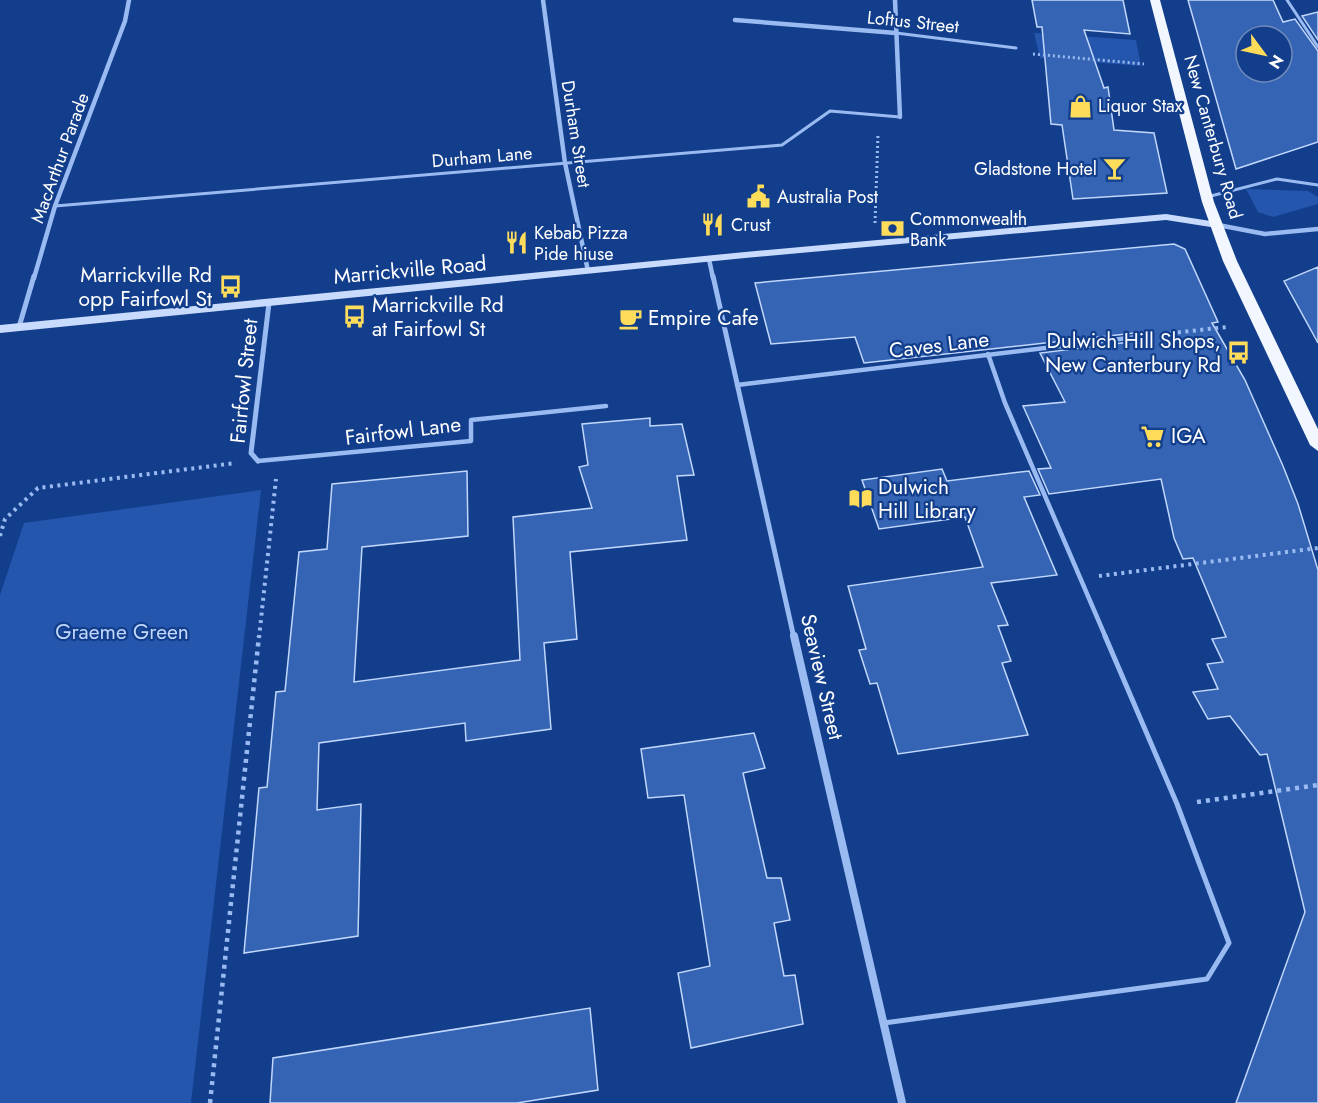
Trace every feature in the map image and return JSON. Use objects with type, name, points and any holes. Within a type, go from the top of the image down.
[{"type":"highway","name":"New Canterbury Road","points":[[1155,0],[1207,197],[1230,261],[1318,445]]},
{"type":"main road","name":"Marrickville Road","points":[[0,329],[709,259],[1166,217],[1217,225]]},
{"type":"street","name":"MacArthur Parade","points":[[20,327],[55,206],[125,21],[129,0]]},
{"type":"street","name":"Durham Street","points":[[543,0],[565,163],[588,271]]},
{"type":"street","points":[[895,0],[900,117]]},
{"type":"street","name":"Loftus Street","points":[[735,20],[896,33]]},
{"type":"street","points":[[1217,225],[1265,234],[1318,229]]},
{"type":"street","name":"Seaview Street","points":[[709,259],[902,1103]]},
{"type":"street","name":"Fairfowl Street","points":[[258,461],[251,453],[269,303]]},
{"type":"lane","points":[[1287,0],[1318,47]]},
{"type":"lane","name":"Loftus Street","points":[[896,33],[1016,48]]},
{"type":"lane","name":"Durham Lane","points":[[55,206],[782,145],[830,111],[900,117]]},
{"type":"lane","points":[[1207,197],[1277,179],[1318,185]]},
{"type":"lane","name":"Caves Lane","points":[[737,385],[1145,336]]},
{"type":"lane","points":[[883,1023],[1207,979],[1229,943],[1205,873],[1177,804],[1008,409],[988,354]]},
{"type":"lane","name":"Fairfowl Lane","points":[[258,461],[471,441],[471,420],[606,406]]},
{"type":"path","points":[[1016,48],[1034,54],[1144,64]]},
{"type":"path","points":[[875,228],[878,116]]},
{"type":"path","points":[[1175,332],[1227,327]]},
{"type":"path","points":[[210,1103],[278,460]]},
{"type":"path","points":[[0,536],[4,519],[38,488],[258,461]]},
{"type":"path","points":[[1080,578],[1129,574],[1318,548]]},
{"type":"path","points":[[1177,804],[1318,785]]},
{"type":"green space","points":[[1034,33],[1136,40],[1141,66],[1040,58]]},
{"type":"green space","points":[[1246,189],[1308,191],[1318,197],[1318,204],[1273,217],[1258,212]]},
{"type":"green space","name":"Graeme Green","points":[[261,490],[191,1103],[0,1103],[0,595],[24,523]]},
{"type":"building","points":[[1032,0],[1123,0],[1130,34],[1084,30],[1104,88],[1108,87],[1114,130],[1154,133],[1167,193],[1073,199],[1062,125],[1051,124],[1042,27],[1037,27]]},
{"type":"building","points":[[1188,0],[1273,0],[1283,22],[1295,19],[1318,51],[1318,142],[1236,169]]},
{"type":"building","points":[[1318,12],[1318,40],[1302,16]]},
{"type":"building","points":[[1174,244],[1185,249],[1218,322],[1212,323],[1245,380],[1283,466],[1298,504],[1318,570],[1318,1103],[1236,1103],[1305,912],[1267,754],[1260,755],[1230,716],[1208,719],[1193,692],[1218,689],[1207,664],[1223,662],[1212,639],[1226,637],[1193,558],[1183,559],[1174,538],[1161,479],[1049,494],[1038,469],[1051,468],[1023,406],[1065,402],[1040,353],[1146,340],[1149,334],[1144,332],[864,363],[855,337],[771,344],[755,283]]},
{"type":"building","points":[[1318,267],[1318,343],[1284,281]]},
{"type":"building","points":[[650,418],[650,426],[682,424],[694,475],[677,476],[687,540],[570,552],[577,639],[544,643],[551,729],[466,741],[465,723],[319,743],[317,810],[361,804],[358,936],[244,953],[259,788],[267,787],[276,692],[285,691],[299,552],[327,549],[332,484],[467,471],[468,536],[362,547],[354,682],[520,660],[513,517],[592,508],[579,467],[588,465],[582,424]]},
{"type":"building","points":[[942,469],[947,481],[1029,471],[1040,495],[1024,497],[1057,575],[991,583],[1008,625],[998,626],[1011,661],[1002,663],[1028,735],[898,754],[877,683],[870,684],[859,650],[866,649],[848,586],[983,567],[965,517],[879,529],[862,480]]},
{"type":"building","points":[[754,733],[765,768],[743,773],[767,878],[781,878],[790,920],[774,923],[784,976],[795,975],[803,1024],[691,1048],[678,973],[710,966],[684,795],[648,798],[641,749]]},
{"type":"building","points":[[590,1008],[598,1090],[517,1103],[270,1103],[273,1058]]},
{"type":"place","name":"Liquor Stax","points":[[1080,106]]},
{"type":"place","name":"Gladstone Hotel","points":[[1115,169]]},
{"type":"place","name":"Australia Post","points":[[759,197]]},
{"type":"place","name":"Crust","points":[[713,225]]},
{"type":"place","name":"Commonwealth Bank","points":[[892,229]]},
{"type":"place","name":"Kebab Pizza Pide hiuse","points":[[516,243]]},
{"type":"place","name":"Marrickville Rd opp Fairfowl St","points":[[230,287]]},
{"type":"place","name":"Marrickville Rd at Fairfowl St","points":[[354,317]]},
{"type":"place","name":"Empire Cafe","points":[[630,318]]},
{"type":"place","name":"Dulwich Hill Shops, New Canterbury Rd","points":[[1239,353]]},
{"type":"place","name":"IGA","points":[[1153,436]]},
{"type":"place","name":"Dulwich Hill Library","points":[[860,499]]}]
